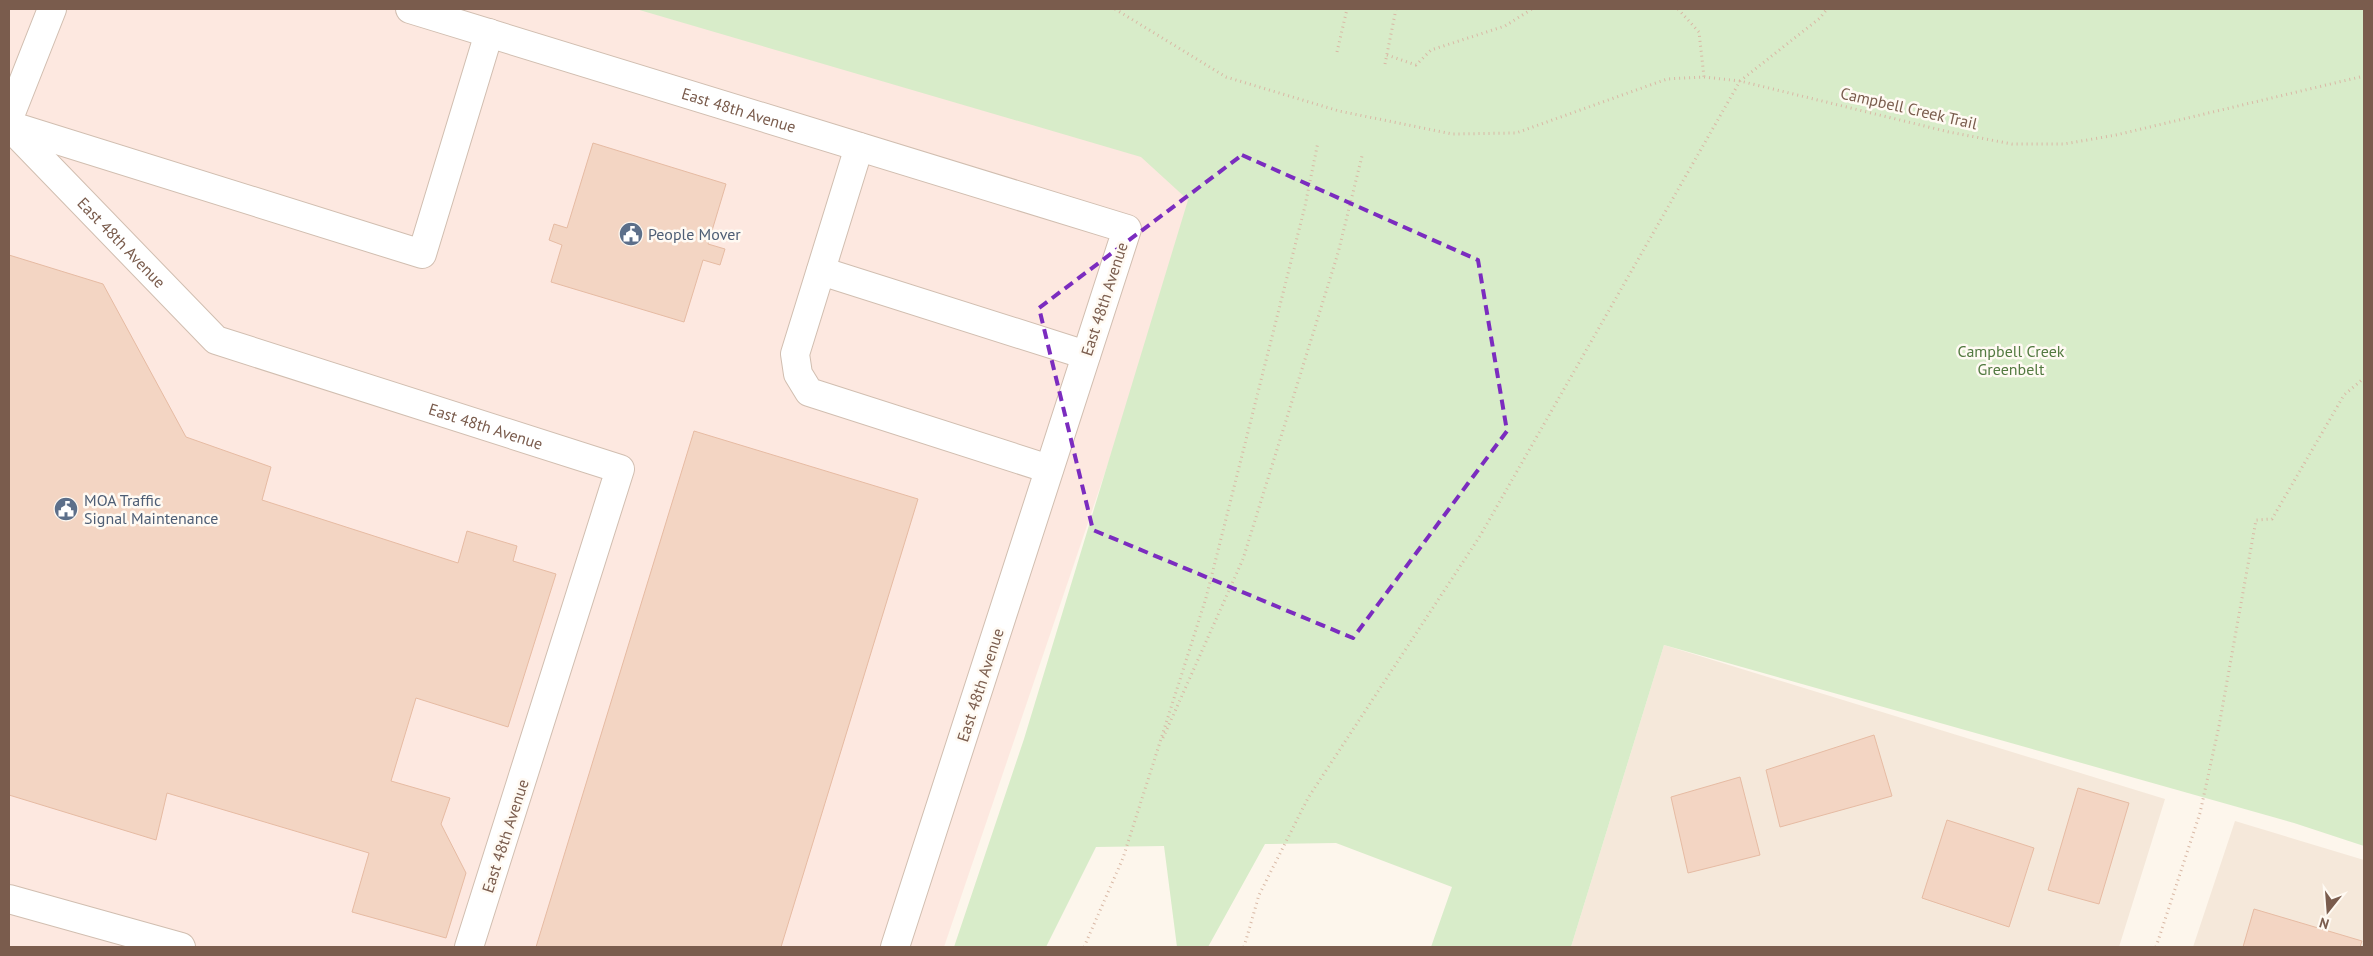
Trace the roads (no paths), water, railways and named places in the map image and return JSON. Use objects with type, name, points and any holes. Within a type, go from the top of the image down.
[{"type":"lane","points":[[9,118],[52,9]]},
{"type":"lane","name":"East 48th Avenue","points":[[410,9],[1127,229],[895,947]]},
{"type":"lane","name":"East 48th Avenue","points":[[9,126],[422,254],[489,34]]},
{"type":"lane","name":"East 48th Avenue","points":[[9,126],[216,340],[620,469],[469,947]]},
{"type":"lane","points":[[859,147],[795,354],[798,374],[809,392],[1049,469]]},
{"type":"lane","points":[[821,271],[1086,355]]},
{"type":"lane","points":[[9,899],[181,947]]},
{"type":"place","name":"People Mover","points":[[631,234]]},
{"type":"place","name":"MOA Traffic Signal Maintenance","points":[[66,509]]},
{"type":"park label","name":"Campbell Creek Greenbelt","points":[[2011,360]]}]
